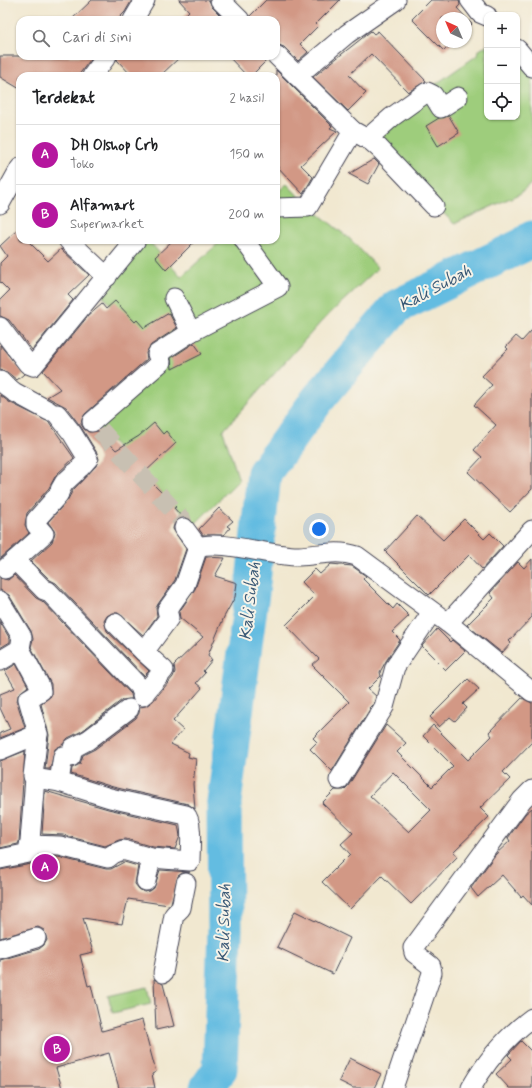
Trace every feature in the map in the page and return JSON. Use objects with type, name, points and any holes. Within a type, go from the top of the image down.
[{"type":"street","points":[[135,16],[145,0]]},
{"type":"street","points":[[220,0],[236,16]]},
{"type":"street","points":[[297,76],[347,34],[396,0]]},
{"type":"street","points":[[470,0],[480,13],[484,15]]},
{"type":"street","points":[[520,53],[532,67]]},
{"type":"street","points":[[280,59],[360,135],[379,148],[434,206]]},
{"type":"street","points":[[95,72],[104,60]]},
{"type":"street","points":[[280,208],[308,207],[360,135],[392,117],[427,92],[433,95],[441,108],[458,97]]},
{"type":"street","points":[[0,204],[15,190]]},
{"type":"street","points":[[72,244],[107,277]]},
{"type":"street","points":[[0,327],[28,364],[33,366],[133,244]]},
{"type":"street","points":[[72,433],[88,420],[96,426],[161,362],[157,354],[191,332],[278,287],[247,244]]},
{"type":"street","points":[[174,298],[191,332]]},
{"type":"street","points":[[0,381],[14,392],[53,413],[72,433],[88,459],[64,483],[56,500],[36,520],[36,525],[44,534],[10,564],[44,590],[48,591],[139,699]]},
{"type":"street","points":[[184,528],[207,546],[298,556],[335,552],[358,556],[448,623],[532,692]]},
{"type":"street","points":[[448,623],[532,530]]},
{"type":"street","points":[[144,652],[169,618],[167,610],[185,585],[207,546]]},
{"type":"street","points":[[0,601],[22,637],[20,649],[40,686],[41,691],[28,699],[38,734],[33,776],[35,778],[29,849]]},
{"type":"street","points":[[339,780],[384,707],[396,667],[432,612]]},
{"type":"street","points":[[59,782],[63,756],[71,757],[73,748],[88,740],[139,699],[164,670],[115,623]]},
{"type":"street","points":[[0,661],[20,649]]},
{"type":"street","points":[[0,750],[38,734]]},
{"type":"street","points":[[35,778],[59,782],[110,798],[186,815],[190,818],[188,870],[181,908],[174,915],[163,973]]},
{"type":"street","points":[[393,1088],[432,973],[431,966],[414,953],[413,948],[522,800],[532,790]]},
{"type":"street","points":[[0,860],[29,849],[60,846],[108,858],[123,850],[188,870]]},
{"type":"street","points":[[146,881],[151,858]]},
{"type":"street","points":[[0,949],[36,938]]},
{"type":"street","points":[[471,1088],[492,1056],[531,1022]]},
{"type":"green space","points":[[484,47],[484,120],[520,120],[520,57],[532,70],[532,183],[521,193],[454,224],[377,143],[390,116],[479,54],[478,51]]},
{"type":"green space","points":[[287,184],[306,204],[350,239],[378,268],[321,322],[223,431],[239,480],[194,525],[129,460],[96,424],[164,362],[101,294],[138,244],[152,244],[181,277],[218,244],[280,244],[280,190]]},
{"type":"green space","points":[[147,987],[151,1004],[113,1013],[108,996]]},
{"type":"building","points":[[92,0],[132,0],[121,16],[75,16]]},
{"type":"building","points":[[179,0],[209,0],[212,7],[219,14],[217,16],[184,16],[189,11]]},
{"type":"building","points":[[266,0],[340,0],[316,24],[318,26],[300,44],[308,52],[298,61],[284,47],[280,46],[280,16],[250,16]]},
{"type":"building","points":[[431,0],[459,0],[460,5],[457,8],[461,12],[436,12],[436,43],[412,19]]},
{"type":"building","points":[[371,31],[374,34],[378,31],[426,81],[408,92],[371,54],[349,75],[366,93],[348,111],[313,77]]},
{"type":"building","points":[[0,56],[16,56],[16,60],[90,60],[81,72],[16,72],[16,87],[0,77]]},
{"type":"building","points":[[117,60],[177,60],[164,72],[128,72]]},
{"type":"building","points":[[232,60],[267,60],[255,72],[243,72]]},
{"type":"building","points":[[280,74],[332,126],[330,128],[337,131],[301,165],[313,177],[303,194],[280,169]]},
{"type":"building","points":[[449,116],[459,133],[438,146],[426,126],[439,118]]},
{"type":"building","points":[[374,159],[379,164],[368,184],[349,174]]},
{"type":"building","points":[[16,231],[16,244],[31,244],[48,261],[61,249],[89,275],[68,295],[73,300],[32,350],[9,320],[0,316],[0,300],[9,291],[0,282],[0,263],[7,256],[0,246]]},
{"type":"building","points":[[169,244],[192,244],[166,270],[155,257]]},
{"type":"building","points":[[115,301],[135,322],[137,320],[144,328],[169,313],[177,328],[151,345],[146,353],[147,359],[85,414],[81,424],[84,429],[89,432],[98,431],[116,450],[139,436],[154,423],[163,434],[166,431],[176,443],[143,474],[176,507],[174,508],[182,517],[174,523],[173,529],[186,549],[175,580],[158,604],[156,608],[157,616],[143,635],[118,613],[112,613],[107,616],[104,621],[107,631],[149,671],[144,676],[56,583],[50,580],[31,561],[52,542],[55,532],[48,522],[67,501],[73,490],[96,466],[99,459],[81,427],[66,407],[47,397],[60,389],[43,371],[88,316],[102,304],[106,309]]},
{"type":"building","points":[[532,330],[532,489],[510,512],[468,472],[482,457],[474,450],[496,425],[474,405],[492,385],[482,376],[508,349],[506,347],[516,336],[522,341]]},
{"type":"building","points":[[194,343],[202,354],[172,369],[171,358]]},
{"type":"building","points":[[0,345],[24,374],[17,380],[7,372],[0,370]]},
{"type":"building","points":[[0,395],[9,402],[49,422],[74,458],[56,475],[49,488],[27,513],[25,525],[29,533],[0,559]]},
{"type":"building","points":[[219,508],[233,521],[227,526],[230,528],[224,535],[203,535],[199,529]]},
{"type":"building","points":[[417,516],[443,540],[464,519],[484,539],[490,533],[503,546],[482,569],[469,555],[429,595],[385,551]]},
{"type":"building","points":[[206,557],[225,558],[215,576],[237,583],[235,597],[224,617],[208,655],[212,660],[203,671],[205,673],[196,683],[202,688],[173,721],[183,730],[171,744],[189,753],[188,757],[196,759],[193,784],[195,809],[188,804],[113,787],[71,774],[72,768],[80,764],[83,755],[95,749],[136,718],[140,707],[146,706],[153,701],[173,677],[175,672],[174,665],[203,637],[180,618],[179,612],[195,589]]},
{"type":"building","points":[[532,559],[532,617],[509,641],[511,643],[502,653],[467,625],[494,598],[490,593],[518,562],[524,568]]},
{"type":"building","points":[[331,564],[352,566],[366,576],[363,579],[393,609],[397,604],[409,616],[392,632],[400,640],[380,672],[381,676],[368,689],[376,696],[374,703],[369,708],[370,709],[332,771],[310,749],[317,742],[313,738],[349,702],[312,665],[319,659],[286,625],[315,596],[302,582],[315,569],[320,574]]},
{"type":"building","points":[[14,575],[36,598],[42,601],[131,694],[132,699],[122,700],[82,731],[68,738],[62,745],[55,749],[50,769],[45,769],[49,735],[41,704],[51,696],[51,684],[31,647],[33,639],[31,631],[9,595],[0,590],[0,578],[8,580]]},
{"type":"building","points":[[0,622],[10,639],[10,642],[0,648]]},
{"type":"building","points":[[437,629],[450,642],[452,640],[465,651],[446,670],[422,646]]},
{"type":"building","points":[[16,664],[28,686],[18,695],[17,702],[25,728],[0,738],[0,733],[10,729],[0,708],[0,694],[15,688],[5,671]]},
{"type":"building","points":[[468,679],[479,689],[463,704],[467,708],[455,721],[450,717],[439,727],[430,717]]},
{"type":"building","points":[[522,698],[532,703],[532,742],[503,772],[510,779],[480,808],[489,817],[453,852],[458,856],[411,904],[382,876],[350,909],[322,882],[350,854],[341,844],[353,833],[322,803],[335,790],[344,790],[348,786],[386,725],[406,743],[397,752],[432,787],[453,766],[423,736],[433,725],[468,760],[492,736],[489,732]],"holes":[[[393,772],[431,810],[409,832],[370,796]]]},
{"type":"building","points":[[25,751],[19,842],[18,844],[0,848],[0,761]]},
{"type":"building","points":[[45,791],[108,809],[178,825],[180,836],[175,849],[153,847],[126,839],[119,840],[105,846],[63,835],[42,834]]},
{"type":"building","points":[[532,808],[532,905],[523,895],[521,897],[502,875],[478,897],[471,888],[495,855],[510,841],[508,838],[525,814]]},
{"type":"building","points":[[39,856],[58,857],[106,869],[111,869],[124,862],[138,866],[135,884],[144,892],[150,891],[154,888],[160,870],[190,872],[182,873],[178,876],[171,903],[169,905],[128,899],[122,924],[83,918],[93,952],[80,955],[88,986],[91,985],[102,1031],[142,1020],[156,1072],[152,1074],[155,1088],[119,1088],[109,1053],[56,1068],[62,1088],[0,1088],[0,960],[39,949],[47,940],[44,930],[38,927],[0,938],[0,870],[31,864],[37,861]]},
{"type":"building","points":[[295,911],[350,938],[333,974],[277,947]]},
{"type":"building","points":[[154,979],[163,984],[174,1026],[156,1030]]},
{"type":"building","points":[[521,1041],[532,1052],[532,1088],[509,1088],[496,1074],[512,1059],[508,1055]]},
{"type":"building","points":[[350,1058],[381,1074],[374,1088],[353,1088],[339,1081]]},
{"type":"waterway","name":"Kali Subah","points":[[207,1088],[220,1069],[225,930],[224,802],[252,593],[264,473],[318,399],[396,307],[523,245],[532,238]]},
{"type":"tunnel","points":[[100,430],[182,520],[184,528]]},
{"type":"place","name":"DH Olshop Crb","points":[[45,867]]},
{"type":"place","name":"Alfamart","points":[[57,1049]]}]
